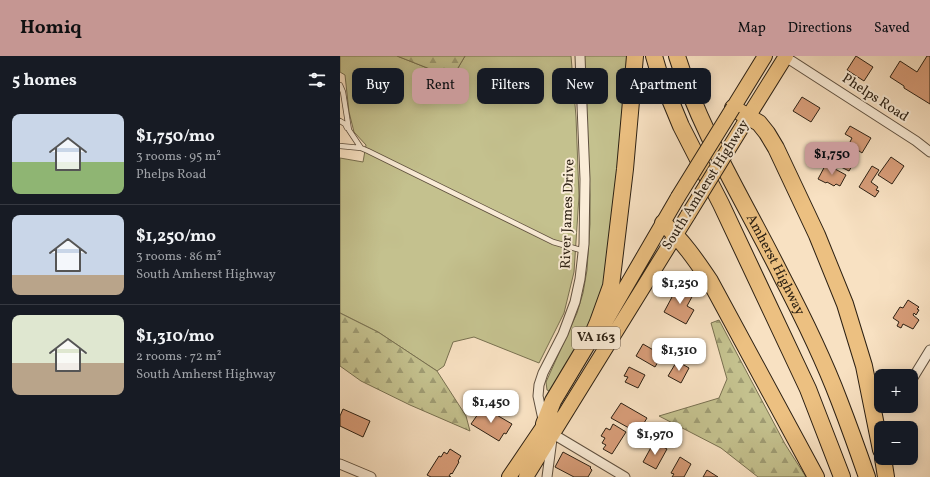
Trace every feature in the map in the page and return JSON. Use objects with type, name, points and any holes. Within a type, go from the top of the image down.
[{"type":"highway","points":[[549,429],[554,401],[592,336],[611,286],[625,169],[635,56]]},
{"type":"highway","name":"Amherst Highway","points":[[654,56],[659,73],[681,126],[721,204],[808,389],[842,477]]},
{"type":"highway","name":"Amherst Highway","points":[[677,56],[683,76],[695,105],[721,160],[782,276],[812,337],[839,399],[867,477]]},
{"type":"highway","points":[[732,108],[746,122],[759,123],[776,148],[817,235],[845,304],[864,366],[875,421]]},
{"type":"highway","points":[[663,223],[676,235],[710,281],[816,477]]},
{"type":"highway","points":[[884,465],[886,477]]},
{"type":"main road","name":"South Amherst Highway","points":[[526,477],[549,429],[556,406],[678,197],[732,108],[766,56]]},
{"type":"main road","name":"South Amherst Highway","points":[[509,477],[549,429],[676,235],[785,56]]},
{"type":"street","name":"River James Drive","points":[[549,429],[538,396],[539,385],[563,334],[575,302],[584,252],[585,179],[580,56]]},
{"type":"street","name":"Phelps Road","points":[[785,56],[916,141],[930,152]]},
{"type":"street","points":[[918,370],[930,350]]},
{"type":"street","points":[[547,477],[549,429],[625,477]]},
{"type":"street","points":[[340,464],[370,477]]},
{"type":"lane","points":[[340,85],[343,92],[349,130]]},
{"type":"lane","points":[[340,121],[345,124],[361,148]]},
{"type":"lane","points":[[340,146],[361,148],[553,242],[584,252]]},
{"type":"green space","points":[[340,56],[397,56],[427,68],[412,68],[412,104],[469,104],[469,68],[458,68],[465,56],[571,56],[572,68],[552,68],[552,104],[575,104],[579,196],[574,272],[564,313],[539,363],[474,337],[453,342],[444,366],[437,371],[378,332],[340,313],[340,158],[363,162],[366,145],[354,132],[349,112],[345,75],[340,72]]},
{"type":"green space","points":[[397,56],[465,56],[458,68],[427,68]]},
{"type":"green space","points":[[584,56],[631,56],[630,68],[616,68],[616,104],[626,104],[608,271],[596,313],[552,392],[547,390],[546,382],[577,313],[583,293],[587,270],[590,195],[586,104],[608,104],[608,68],[585,68]]},
{"type":"green space","points":[[340,313],[378,332],[437,371],[466,416],[470,431],[410,405],[361,381],[340,366]]},
{"type":"green space","points":[[719,320],[785,444],[806,477],[758,477],[721,448],[659,416],[719,398],[727,379],[711,323]]},
{"type":"building","points":[[856,56],[873,67],[864,81],[847,70]]},
{"type":"building","points":[[927,56],[930,56],[930,104],[904,88],[904,86],[890,77],[900,61],[917,72]]},
{"type":"building","points":[[802,97],[820,108],[811,122],[793,111]]},
{"type":"building","points":[[850,126],[871,138],[862,153],[849,144],[852,138],[845,134]]},
{"type":"building","points":[[891,157],[904,166],[892,184],[878,175]]},
{"type":"building","points":[[842,161],[852,166],[849,171],[839,166]]},
{"type":"building","points":[[826,164],[846,175],[840,186],[836,184],[834,186],[818,179]]},
{"type":"building","points":[[872,166],[879,170],[871,182],[878,187],[876,190],[879,191],[875,197],[859,187]]},
{"type":"building","points":[[673,285],[693,295],[687,306],[694,310],[686,324],[664,312],[672,297],[668,295]]},
{"type":"building","points":[[908,300],[919,307],[916,315],[914,313],[913,315],[919,320],[913,329],[903,324],[901,328],[897,326],[899,322],[893,318],[900,307],[903,308]]},
{"type":"building","points":[[643,344],[662,355],[655,367],[636,356]]},
{"type":"building","points":[[677,361],[689,368],[681,383],[668,376]]},
{"type":"building","points":[[629,367],[645,375],[638,388],[625,382],[628,377],[624,376]]},
{"type":"building","points":[[621,403],[647,418],[638,433],[611,418]]},
{"type":"building","points":[[483,407],[512,424],[506,434],[504,433],[499,441],[471,424]]},
{"type":"building","points":[[343,409],[370,421],[363,437],[340,426],[340,416]]},
{"type":"building","points":[[613,424],[626,432],[612,454],[603,449],[606,445],[602,443],[605,438],[601,436],[606,428],[610,430]]},
{"type":"building","points":[[654,442],[667,449],[656,469],[643,462]]},
{"type":"building","points":[[450,449],[461,456],[452,474],[451,473],[449,476],[451,477],[431,477],[427,475],[439,456],[441,457],[444,452],[447,454]]},
{"type":"building","points":[[563,452],[591,467],[590,468],[592,470],[588,477],[574,477],[555,467]]},
{"type":"building","points":[[680,457],[691,464],[684,477],[672,477],[674,474],[671,473]]},
{"type":"building","points":[[707,470],[718,477],[703,477]]}]
